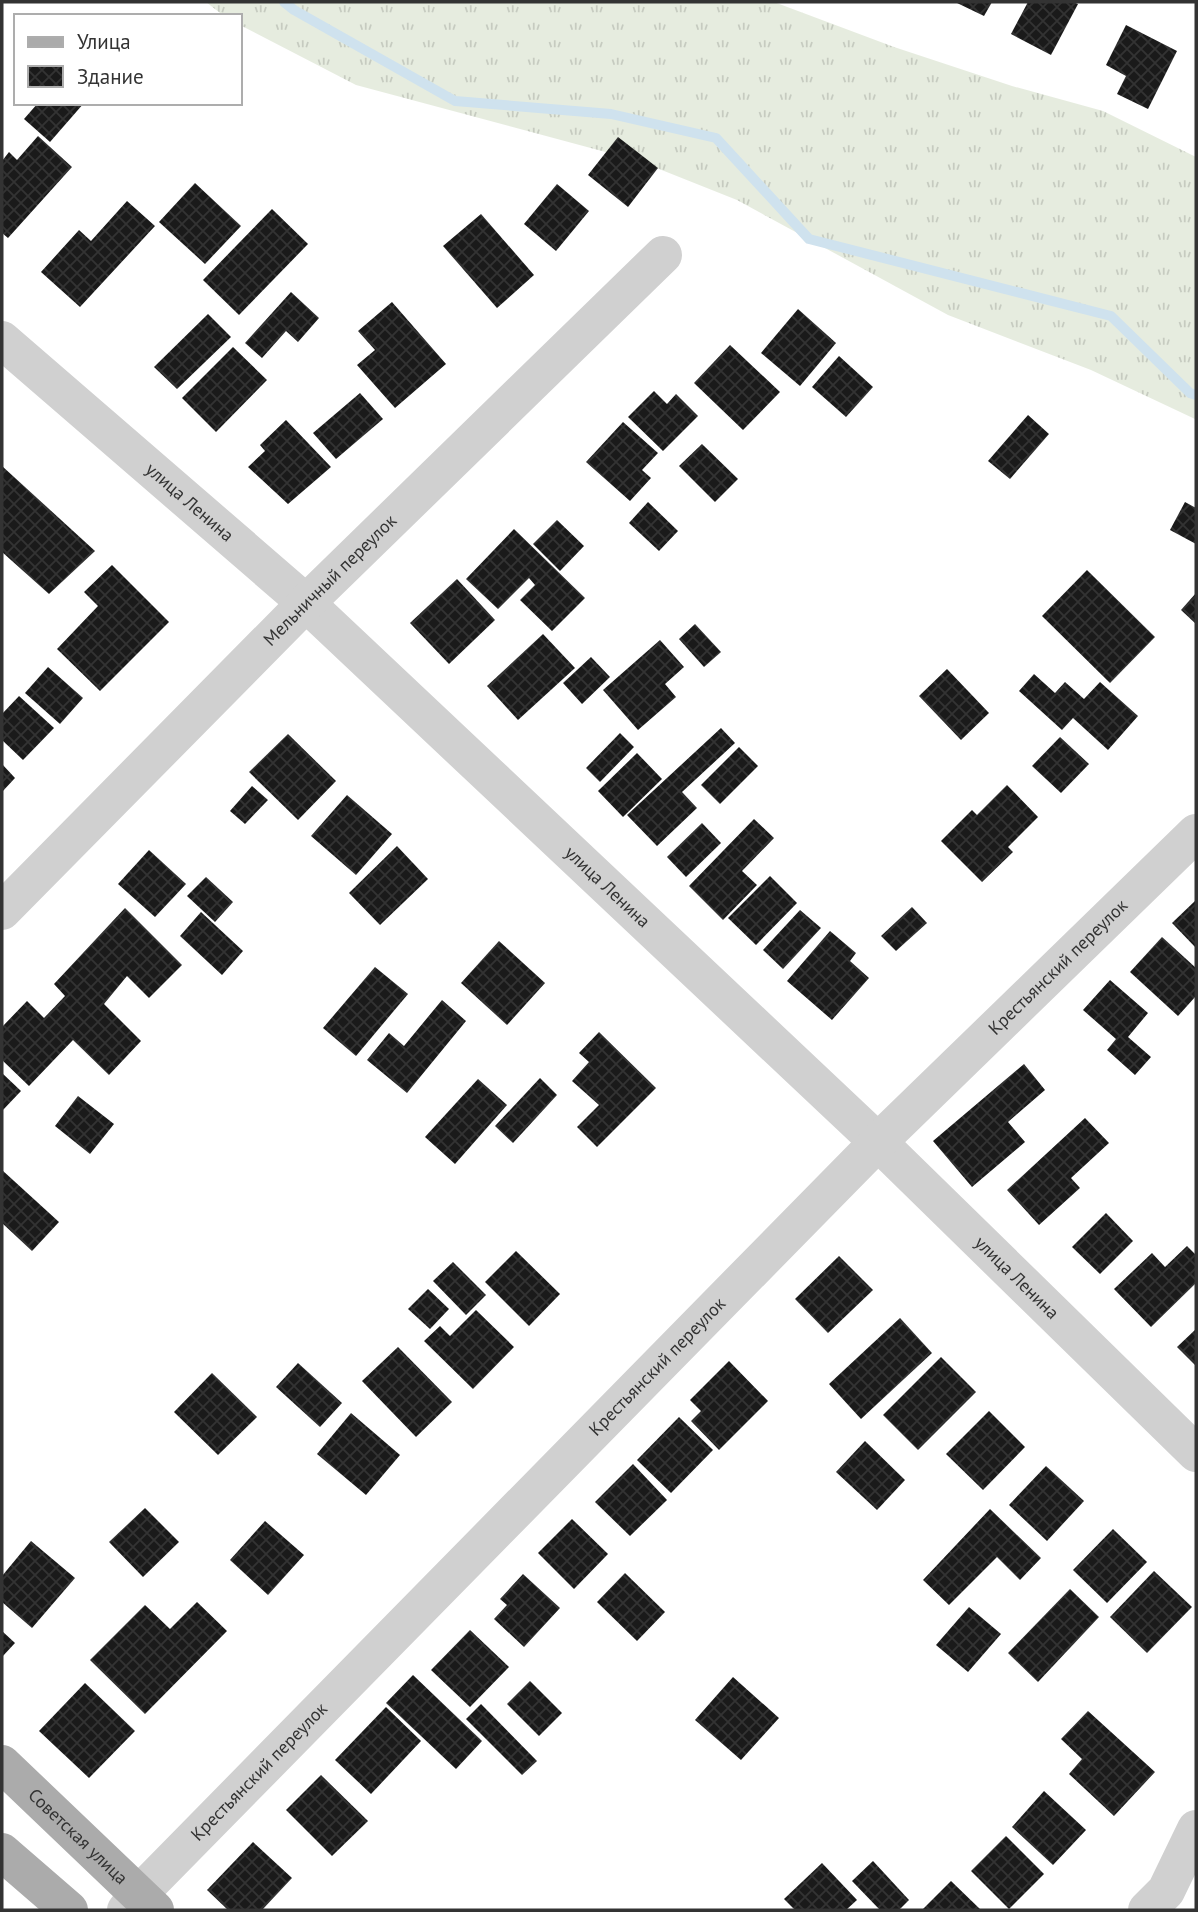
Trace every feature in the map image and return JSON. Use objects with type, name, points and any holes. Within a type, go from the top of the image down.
[{"type":"main road","name":"Советская улица","points":[[2,1764],[140,1905]]},
{"type":"main road","points":[[2,1852],[69,1910]]},
{"type":"street","name":"Мельничный переулок","points":[[2,911],[306,603],[663,255]]},
{"type":"street","name":"улица Ленина","points":[[2,340],[306,603],[877,1142],[1196,1453]]},
{"type":"street","name":"Крестьянский переулок","points":[[140,1905],[877,1142],[1196,833]]},
{"type":"street","points":[[1147,1910],[1166,1891],[1196,1829]]},
{"type":"green space","points":[[206,2],[774,2],[894,47],[1012,86],[1103,111],[1196,157],[1196,424],[1195,419],[1091,370],[948,315],[737,200],[639,161],[356,85],[242,26],[242,14],[221,14]]},
{"type":"building","points":[[955,2],[992,2],[984,16]]},
{"type":"building","points":[[1028,2],[1078,4],[1051,55],[1011,34]]},
{"type":"building","points":[[1126,25],[1177,51],[1148,109],[1117,94],[1126,76],[1106,65]]},
{"type":"building","points":[[36,105],[82,105],[50,142],[24,119]]},
{"type":"building","points":[[38,136],[72,167],[8,238],[2,233],[2,161],[9,152],[17,160]]},
{"type":"building","points":[[618,137],[658,168],[628,207],[588,175]]},
{"type":"building","points":[[195,183],[241,226],[205,264],[159,222]]},
{"type":"building","points":[[557,184],[589,211],[556,251],[524,224]]},
{"type":"building","points":[[127,201],[155,226],[80,307],[41,272],[79,230],[91,241]]},
{"type":"building","points":[[272,209],[308,244],[239,315],[203,280]]},
{"type":"building","points":[[481,214],[534,275],[497,308],[443,246]]},
{"type":"building","points":[[291,292],[319,318],[298,342],[286,331],[262,358],[245,343]]},
{"type":"building","points":[[392,302],[446,364],[395,408],[357,365],[375,350],[358,331]]},
{"type":"building","points":[[798,309],[836,343],[800,386],[761,353]]},
{"type":"building","points":[[208,314],[231,337],[177,389],[154,367]]},
{"type":"building","points":[[730,345],[780,392],[743,430],[694,383]]},
{"type":"building","points":[[233,347],[267,380],[216,432],[182,398]]},
{"type":"building","points":[[839,356],[873,387],[846,417],[812,387]]},
{"type":"building","points":[[654,391],[667,404],[676,394],[698,416],[663,451],[628,417]]},
{"type":"building","points":[[360,393],[383,419],[336,459],[313,433]]},
{"type":"building","points":[[1028,415],[1049,434],[1010,479],[988,461]]},
{"type":"building","points":[[286,420],[331,467],[288,504],[248,467],[265,451],[260,445]]},
{"type":"building","points":[[623,422],[658,453],[642,470],[651,478],[630,501],[586,462]]},
{"type":"building","points":[[702,444],[738,479],[715,502],[679,466]]},
{"type":"building","points":[[2,466],[95,551],[49,594],[2,552]]},
{"type":"building","points":[[648,502],[678,531],[659,551],[629,523]]},
{"type":"building","points":[[1185,502],[1196,508],[1196,544],[1170,530]]},
{"type":"building","points":[[557,520],[584,546],[560,571],[533,544]]},
{"type":"building","points":[[514,529],[585,598],[552,631],[520,600],[535,585],[529,578],[498,609],[466,579]]},
{"type":"building","points":[[112,565],[169,622],[100,691],[57,649],[98,606],[84,592]]},
{"type":"building","points":[[1087,570],[1155,637],[1110,683],[1042,616]]},
{"type":"building","points":[[457,579],[495,620],[449,664],[410,623]]},
{"type":"building","points":[[1196,593],[1196,624],[1181,610]]},
{"type":"building","points":[[695,624],[721,652],[704,667],[679,639]]},
{"type":"building","points":[[543,634],[575,668],[518,720],[487,686]]},
{"type":"building","points":[[660,640],[684,667],[665,684],[676,697],[638,730],[603,690]]},
{"type":"building","points":[[591,657],[610,677],[582,704],[563,683]]},
{"type":"building","points":[[48,667],[83,698],[60,724],[25,693]]},
{"type":"building","points":[[947,669],[989,713],[961,740],[919,696]]},
{"type":"building","points":[[1034,674],[1055,693],[1065,682],[1084,699],[1100,682],[1138,716],[1108,750],[1073,718],[1062,730],[1019,691]]},
{"type":"building","points":[[19,696],[54,728],[23,760],[2,740],[2,714]]},
{"type":"building","points":[[721,728],[735,743],[682,792],[697,808],[657,846],[627,815]]},
{"type":"building","points":[[620,733],[634,747],[600,782],[586,768]]},
{"type":"building","points":[[288,734],[336,781],[298,820],[249,772]]},
{"type":"building","points":[[1060,737],[1089,764],[1061,793],[1032,766]]},
{"type":"building","points":[[739,747],[758,766],[720,804],[701,785]]},
{"type":"building","points":[[637,753],[662,779],[623,817],[598,791]]},
{"type":"building","points":[[2,764],[15,778],[2,792]]},
{"type":"building","points":[[1007,785],[1038,817],[1008,847],[1013,852],[982,882],[941,841],[972,810],[977,815]]},
{"type":"building","points":[[252,786],[268,800],[245,824],[230,811]]},
{"type":"building","points":[[347,795],[392,834],[356,875],[311,836]]},
{"type":"building","points":[[754,819],[774,838],[742,871],[757,885],[723,920],[689,886]]},
{"type":"building","points":[[702,823],[721,843],[686,877],[667,857]]},
{"type":"building","points":[[397,846],[428,879],[380,925],[349,893]]},
{"type":"building","points":[[149,850],[186,884],[155,917],[118,884]]},
{"type":"building","points":[[770,876],[797,903],[756,945],[728,918]]},
{"type":"building","points":[[206,877],[233,902],[215,922],[187,896]]},
{"type":"building","points":[[1196,900],[1196,948],[1172,923]]},
{"type":"building","points":[[912,907],[927,923],[896,951],[881,936]]},
{"type":"building","points":[[125,908],[182,965],[149,998],[127,976],[104,1004],[141,1041],[109,1075],[73,1040],[29,1086],[2,1060],[2,1027],[27,1001],[44,1018],[65,996],[54,984]]},
{"type":"building","points":[[800,910],[821,928],[783,969],[763,950]]},
{"type":"building","points":[[201,912],[243,951],[222,975],[180,936]]},
{"type":"building","points":[[830,931],[856,953],[850,961],[869,978],[832,1020],[787,981]]},
{"type":"building","points":[[1162,937],[1196,968],[1196,996],[1178,1016],[1130,972]]},
{"type":"building","points":[[499,941],[545,983],[507,1025],[461,983]]},
{"type":"building","points":[[375,967],[408,994],[356,1056],[323,1028]]},
{"type":"building","points":[[1110,980],[1148,1013],[1128,1037],[1151,1057],[1135,1075],[1107,1050],[1116,1039],[1083,1010]]},
{"type":"building","points":[[442,1000],[466,1021],[407,1093],[367,1060],[389,1033],[404,1046]]},
{"type":"building","points":[[599,1032],[656,1088],[597,1147],[577,1127],[599,1105],[572,1081],[589,1062],[579,1053]]},
{"type":"building","points":[[1024,1064],[1045,1090],[1008,1122],[1025,1142],[972,1187],[933,1141]]},
{"type":"building","points":[[2,1073],[21,1091],[2,1111]]},
{"type":"building","points":[[540,1078],[557,1095],[513,1143],[495,1126]]},
{"type":"building","points":[[478,1079],[507,1105],[455,1164],[425,1137]]},
{"type":"building","points":[[78,1096],[114,1124],[90,1154],[55,1126]]},
{"type":"building","points":[[1085,1118],[1109,1143],[1071,1178],[1080,1188],[1039,1225],[1007,1190]]},
{"type":"building","points":[[2,1170],[59,1222],[32,1251],[2,1223]]},
{"type":"building","points":[[1106,1213],[1133,1241],[1100,1274],[1072,1247]]},
{"type":"building","points":[[1187,1246],[1196,1255],[1196,1283],[1151,1327],[1114,1289],[1152,1253],[1165,1267]]},
{"type":"building","points":[[516,1251],[560,1294],[529,1326],[485,1282]]},
{"type":"building","points":[[839,1256],[873,1290],[828,1333],[795,1299]]},
{"type":"building","points":[[453,1262],[486,1295],[466,1315],[433,1281]]},
{"type":"building","points":[[428,1289],[449,1309],[430,1329],[408,1309]]},
{"type":"building","points":[[476,1310],[514,1347],[473,1389],[424,1341],[440,1326],[450,1336]]},
{"type":"building","points":[[900,1318],[932,1353],[861,1419],[829,1384]]},
{"type":"building","points":[[1196,1329],[1196,1366],[1177,1347]]},
{"type":"building","points":[[398,1347],[452,1402],[416,1437],[362,1381]]},
{"type":"building","points":[[941,1357],[976,1392],[918,1450],[883,1415]]},
{"type":"building","points":[[729,1361],[768,1401],[719,1450],[691,1421],[701,1411],[690,1400]]},
{"type":"building","points":[[298,1363],[342,1403],[320,1427],[276,1387]]},
{"type":"building","points":[[212,1373],[257,1417],[218,1455],[174,1412]]},
{"type":"building","points":[[989,1411],[1025,1447],[983,1490],[946,1454]]},
{"type":"building","points":[[351,1413],[400,1455],[366,1495],[317,1454]]},
{"type":"building","points":[[679,1417],[713,1450],[671,1493],[637,1460]]},
{"type":"building","points":[[865,1441],[905,1480],[877,1510],[836,1472]]},
{"type":"building","points":[[633,1464],[667,1500],[630,1536],[595,1502]]},
{"type":"building","points":[[1046,1466],[1084,1501],[1047,1541],[1009,1505]]},
{"type":"building","points":[[145,1508],[179,1542],[143,1577],[109,1542]]},
{"type":"building","points":[[990,1509],[1041,1558],[1020,1580],[997,1557],[949,1605],[923,1580]]},
{"type":"building","points":[[572,1519],[608,1554],[574,1589],[538,1553]]},
{"type":"building","points":[[265,1521],[304,1555],[268,1595],[230,1560]]},
{"type":"building","points":[[1113,1529],[1147,1562],[1107,1603],[1073,1570]]},
{"type":"building","points":[[31,1541],[75,1578],[32,1628],[2,1602],[2,1576]]},
{"type":"building","points":[[1154,1571],[1192,1607],[1147,1653],[1110,1617]]},
{"type":"building","points":[[625,1573],[665,1612],[637,1641],[597,1602]]},
{"type":"building","points":[[523,1574],[560,1608],[524,1647],[494,1619],[507,1605],[500,1599]]},
{"type":"building","points":[[1070,1589],[1099,1617],[1038,1682],[1008,1653]]},
{"type":"building","points":[[197,1602],[227,1631],[145,1714],[90,1660],[145,1605],[170,1629]]},
{"type":"building","points":[[969,1607],[1001,1634],[968,1672],[936,1645]]},
{"type":"building","points":[[470,1630],[509,1667],[470,1707],[431,1670]]},
{"type":"building","points":[[2,1631],[15,1643],[2,1657]]},
{"type":"building","points":[[413,1675],[482,1741],[456,1769],[386,1703]]},
{"type":"building","points":[[733,1677],[779,1718],[741,1760],[695,1720]]},
{"type":"building","points":[[530,1681],[562,1713],[539,1736],[507,1704]]},
{"type":"building","points":[[85,1683],[135,1731],[89,1778],[39,1731]]},
{"type":"building","points":[[481,1704],[537,1761],[522,1775],[466,1719]]},
{"type":"building","points":[[386,1707],[421,1741],[371,1794],[335,1760]]},
{"type":"building","points":[[1088,1711],[1155,1772],[1114,1816],[1069,1774],[1082,1759],[1061,1739]]},
{"type":"building","points":[[321,1775],[368,1821],[332,1856],[286,1810]]},
{"type":"building","points":[[1044,1791],[1086,1830],[1053,1865],[1012,1827]]},
{"type":"building","points":[[1006,1836],[1044,1874],[1009,1909],[971,1871]]},
{"type":"building","points":[[253,1842],[292,1878],[262,1910],[228,1910],[207,1890]]},
{"type":"building","points":[[873,1861],[909,1900],[899,1910],[880,1910],[852,1881]]},
{"type":"building","points":[[822,1863],[857,1900],[846,1910],[795,1910],[784,1899]]},
{"type":"building","points":[[951,1881],[981,1910],[922,1910]]},
{"type":"waterway","points":[[284,2],[455,101],[611,114],[716,138],[809,239],[1111,316],[1190,393],[1196,395]]}]
